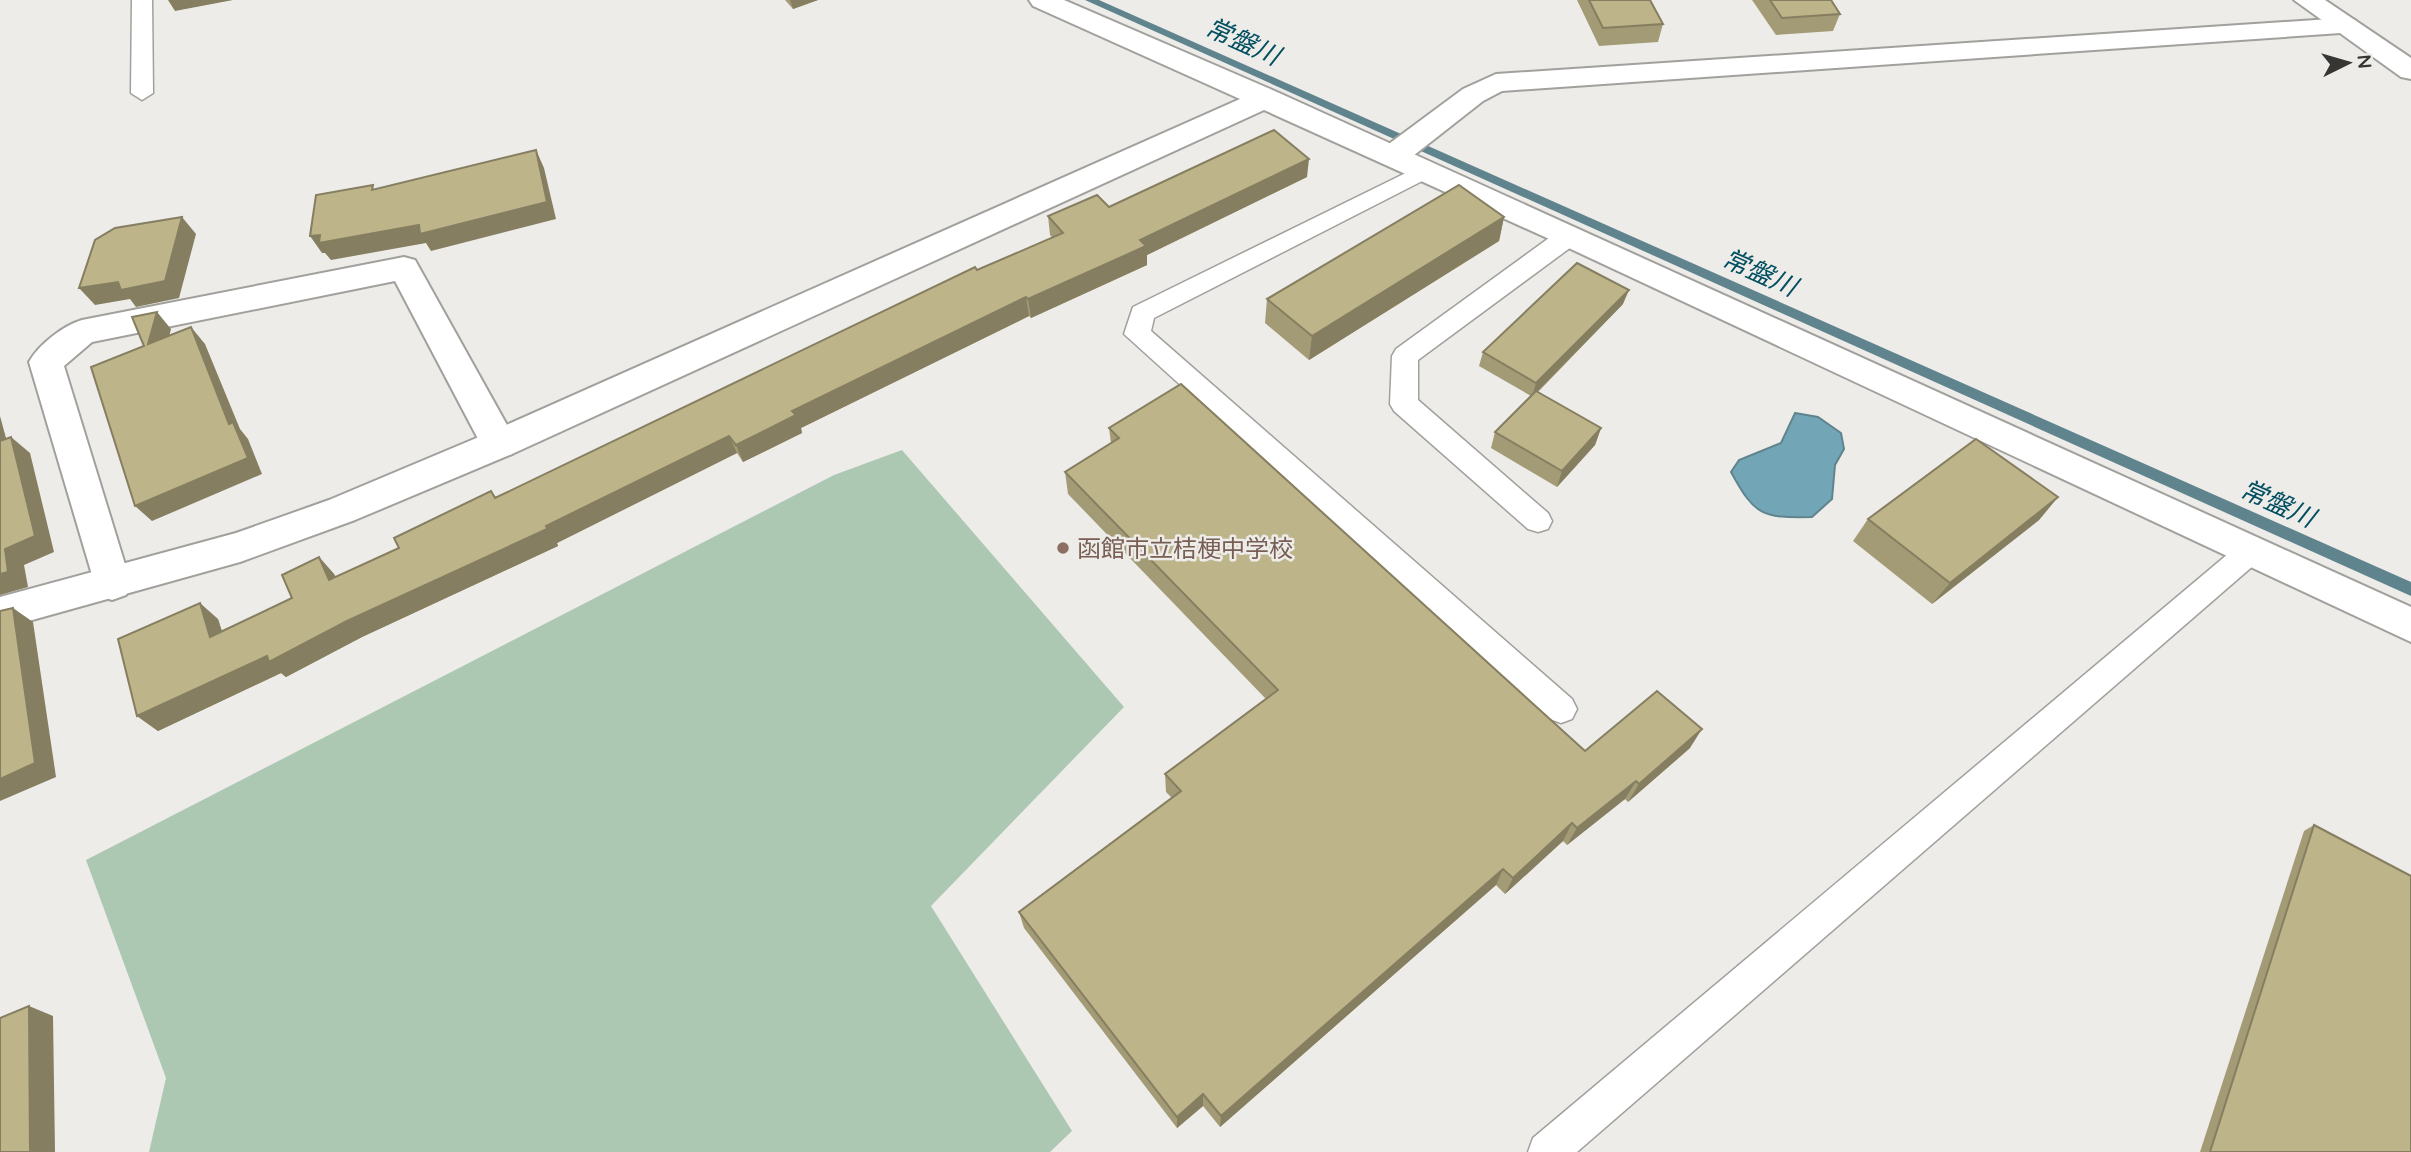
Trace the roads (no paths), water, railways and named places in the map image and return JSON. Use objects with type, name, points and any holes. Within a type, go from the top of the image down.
[{"type":"street","points":[[1042,0],[1267,98],[1410,152],[1569,236],[2411,625]]},
{"type":"street","points":[[2307,0],[2411,71]]},
{"type":"street","points":[[1410,152],[1496,83],[2345,26]]},
{"type":"street","points":[[0,613],[240,547],[342,510],[499,444],[1267,98]]},
{"type":"street","points":[[112,584],[46,362],[82,332],[404,268],[499,444]]},
{"type":"lane","points":[[142,0],[142,93]]},
{"type":"lane","points":[[1410,152],[1142,313],[1137,334],[1561,709]]},
{"type":"lane","points":[[1538,521],[1404,404],[1405,356],[1569,236]]},
{"type":"lane","points":[[1547,1152],[2251,551]]},
{"type":"water","points":[[1795,413],[1818,417],[1841,433],[1844,449],[1835,465],[1832,499],[1812,517],[1782,517],[1762,511],[1747,498],[1731,472],[1739,460],[1781,443]]},
{"type":"waterway","name":"常盤川","points":[[1090,0],[2411,589]]},
{"type":"place","name":"函館市立桔梗中学校","points":[[1063,548]]}]
